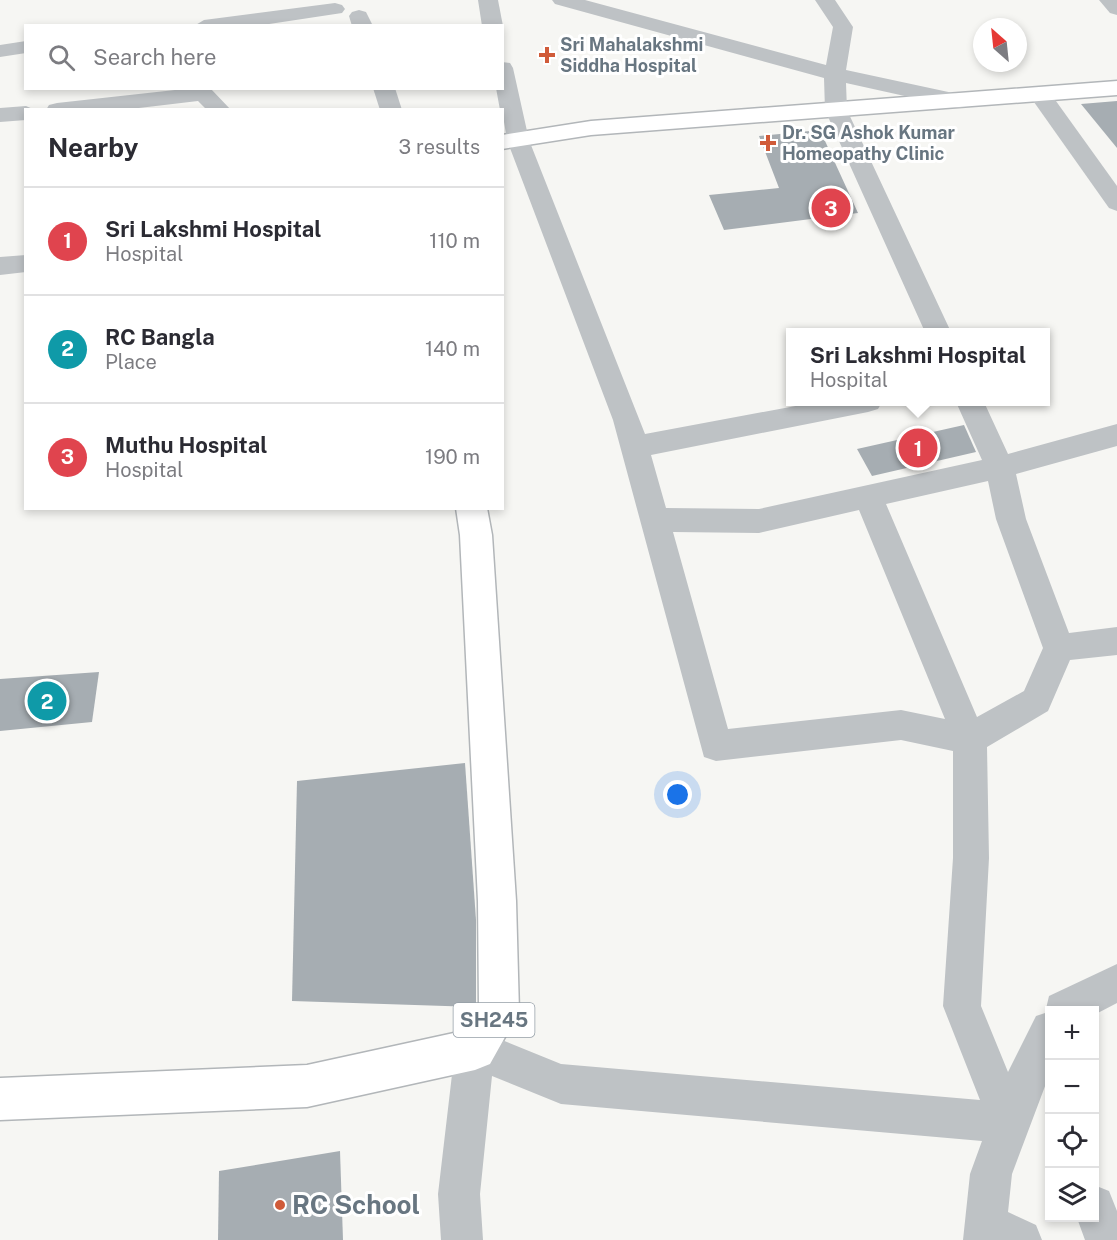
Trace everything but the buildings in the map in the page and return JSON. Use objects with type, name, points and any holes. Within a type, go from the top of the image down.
[{"type":"main road","points":[[510,141],[591,128],[1117,88]]},
{"type":"main road","name":"SH245","points":[[0,1099],[307,1086],[475,1049],[500,1012],[478,559],[471,510]]},
{"type":"street","points":[[488,0],[493,24]]},
{"type":"street","points":[[562,0],[835,74],[959,101]]},
{"type":"street","points":[[825,0],[843,27],[835,74],[836,110],[936,328]]},
{"type":"street","points":[[1108,0],[1117,9]]},
{"type":"street","points":[[219,24],[335,9]]},
{"type":"street","points":[[0,51],[24,47]]},
{"type":"street","points":[[504,86],[510,141],[627,420],[716,746],[901,725],[970,739],[1036,700],[1059,648],[1011,519],[1000,468],[972,406]]},
{"type":"street","points":[[385,90],[390,108]]},
{"type":"street","points":[[75,108],[203,94],[218,108]]},
{"type":"street","points":[[1041,95],[1117,203]]},
{"type":"street","points":[[0,115],[24,113]]},
{"type":"street","points":[[0,266],[24,263]]},
{"type":"street","points":[[634,447],[847,406]]},
{"type":"street","points":[[654,520],[759,521],[1000,468],[1117,435]]},
{"type":"street","points":[[868,497],[970,739],[971,858],[962,1006],[1010,1123]]},
{"type":"street","points":[[1059,648],[1117,641]]},
{"type":"street","points":[[1073,1006],[1117,983]]},
{"type":"street","points":[[462,1240],[459,1194],[475,1049],[561,1084],[1010,1123]]},
{"type":"street","points":[[997,1235],[992,1174],[1023,1085],[1045,1051]]},
{"type":"street","points":[[1099,1218],[1106,1240]]},
{"type":"place","name":"Sri Mahalakshmi Siddha Hospital","points":[[547,55]]},
{"type":"place","name":"Dr. SG Ashok Kumar Homeopathy Clinic","points":[[768,143]]},
{"type":"place","name":"Muthu Hospital","points":[[831,208]]},
{"type":"place","name":"Sri Lakshmi Hospital","points":[[918,448]]},
{"type":"place","name":"RC Bangla","points":[[47,701]]},
{"type":"place","name":"RC School","points":[[280,1205]]}]
